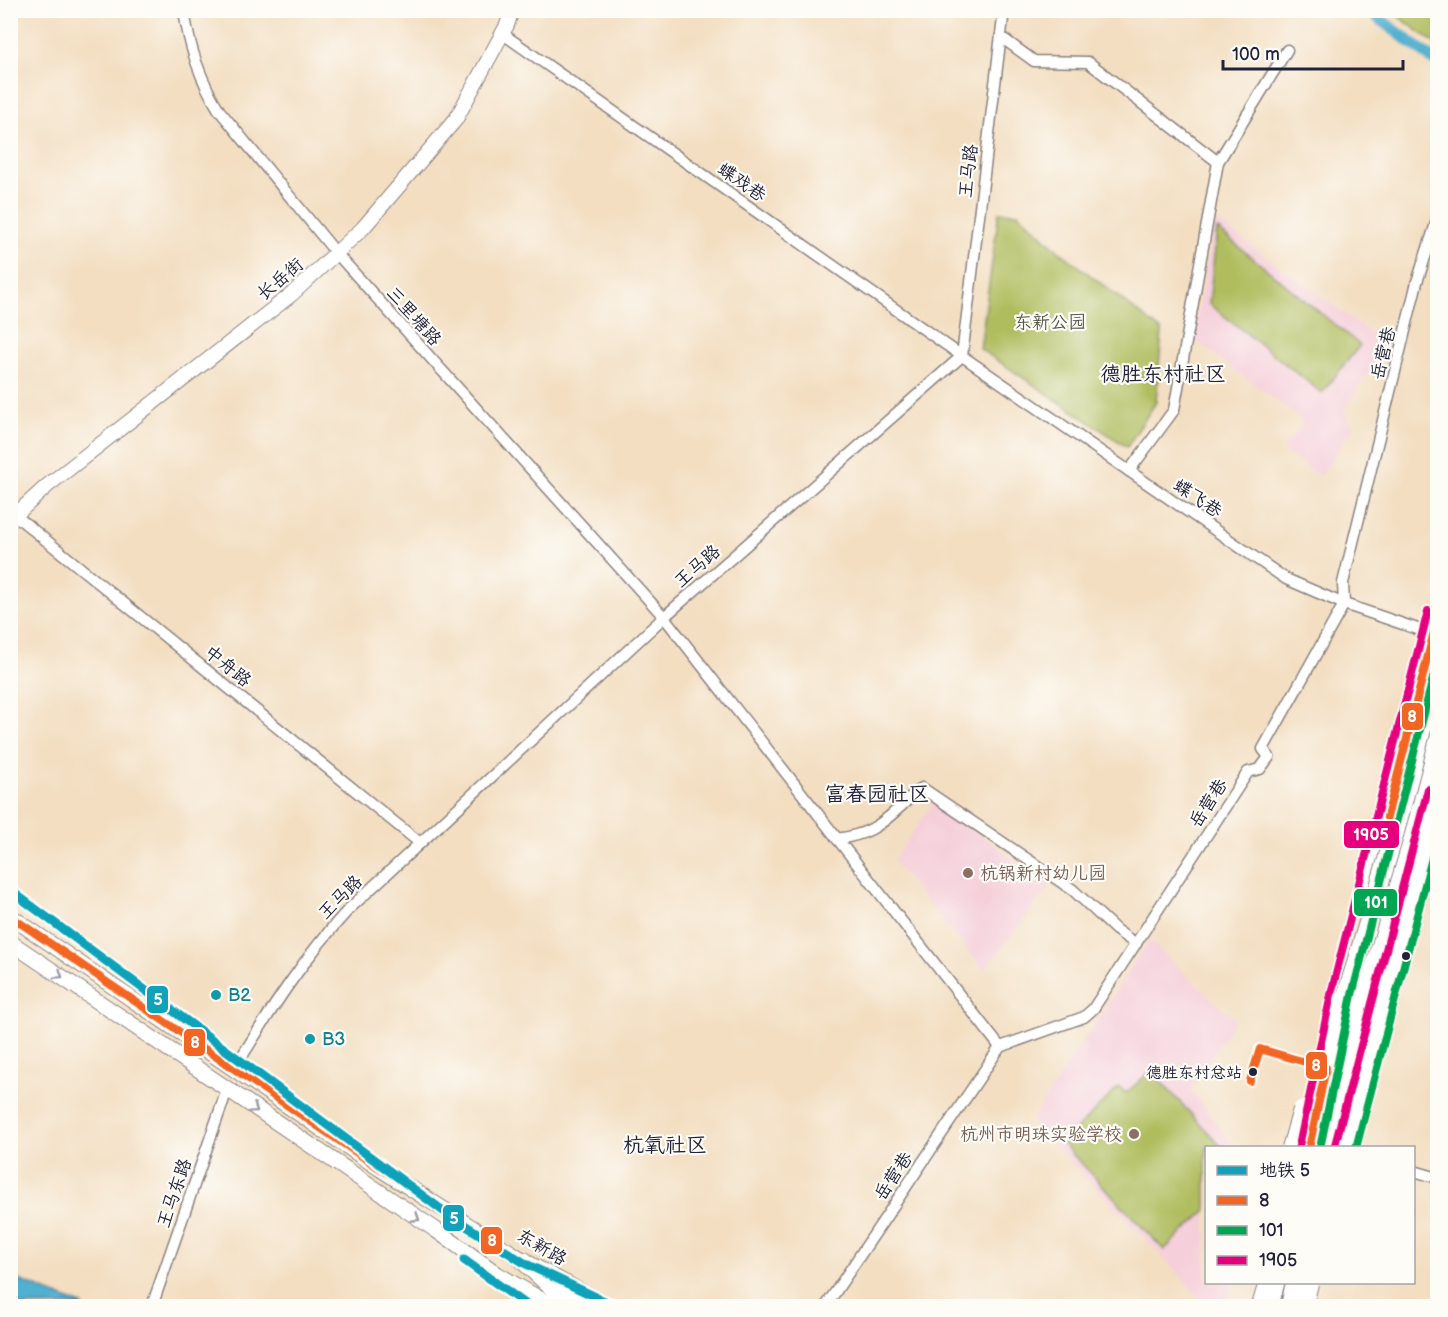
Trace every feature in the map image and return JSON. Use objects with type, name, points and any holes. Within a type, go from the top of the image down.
[{"type":"highway","points":[[1305,1146],[1339,1020],[1394,836],[1437,668]]},
{"type":"highway","points":[[1329,1146],[1437,724]]},
{"type":"highway","points":[[1292,1146],[1318,1057],[1339,1020]]},
{"type":"highway","points":[[524,1261],[576,1306]]},
{"type":"highway","points":[[1251,1306],[1256,1284]]},
{"type":"highway","points":[[1261,1306],[1267,1284]]},
{"type":"highway","points":[[1290,1306],[1296,1284]]},
{"type":"main road","points":[[1309,1146],[1342,993],[1435,636],[1437,614]]},
{"type":"main road","points":[[1346,1146],[1437,792]]},
{"type":"main road","name":"东新路","points":[[10,916],[379,1168],[524,1261],[608,1306]]},
{"type":"main road","points":[[10,942],[436,1230],[497,1274],[552,1306]]},
{"type":"main road","points":[[1271,1306],[1276,1284]]},
{"type":"main road","points":[[1305,1306],[1310,1284]]},
{"type":"street","name":"三里塘路","points":[[184,10],[197,70],[219,110],[337,254],[664,617],[1000,1047]]},
{"type":"street","name":"长岳街","points":[[13,518],[47,486],[292,294],[363,228],[456,119],[502,34],[512,10]]},
{"type":"street","name":"王马路","points":[[234,1069],[285,988],[330,929],[664,617],[962,356],[1004,10]]},
{"type":"street","name":"蝶戏巷","points":[[502,34],[962,356]]},
{"type":"street","points":[[1001,37],[1034,61],[1088,62],[1218,162]]},
{"type":"street","points":[[1129,471],[1174,410],[1218,162],[1287,50]]},
{"type":"street","name":"岳营巷","points":[[825,1306],[1000,1047],[1084,1017],[1093,1009],[1248,772],[1260,770],[1269,757],[1263,749],[1344,604],[1342,584],[1417,282],[1437,217]]},
{"type":"street","name":"蝶飞巷","points":[[962,356],[1286,579],[1344,604],[1435,636]]},
{"type":"street","name":"中舟路","points":[[13,518],[420,843]]},
{"type":"street","points":[[837,839],[859,836],[879,826],[914,792],[922,788],[1073,890],[1116,930],[1136,944]]},
{"type":"street","name":"王马东路","points":[[152,1306],[227,1090]]},
{"type":"street","points":[[1415,1172],[1437,1178]]},
{"type":"shaded area","points":[[1214,219],[1386,344],[1343,411],[1354,426],[1321,477],[1282,450],[1304,422],[1194,339]]},
{"type":"shaded area","name":"杭锅新村幼儿园","points":[[934,801],[1050,886],[984,970],[893,861]]},
{"type":"shaded area","name":"杭州市明珠实验学校","points":[[1149,940],[1235,1020],[1190,1089],[1233,1146],[1205,1146],[1205,1284],[1234,1284],[1226,1306],[1206,1306],[1177,1272],[1031,1121]]},
{"type":"green space","points":[[1391,11],[1434,11],[1437,13],[1437,45]]},
{"type":"green space","name":"东新公园","points":[[999,212],[1018,213],[1058,250],[1162,331],[1156,402],[1127,447],[980,349]]},
{"type":"green space","points":[[1217,229],[1360,345],[1322,393],[1209,304]]},
{"type":"green space","points":[[1151,1071],[1221,1146],[1205,1146],[1205,1212],[1164,1250],[1062,1143],[1119,1087],[1126,1093]]},
{"type":"water","points":[[11,1277],[84,1306],[11,1306]]},
{"type":"waterway","points":[[1368,10],[1438,63]]},
{"type":"metro line","name":"5","points":[[10,890],[446,1213],[526,1264],[615,1306]]},
{"type":"metro line","name":"5","points":[[464,1260],[528,1306]]},
{"type":"transit line","name":"1905","points":[[1299,1146],[1332,990],[1428,611]]},
{"type":"transit line","name":"8","points":[[1387,817],[1438,616]]},
{"type":"transit line","name":"101","points":[[1320,1146],[1352,995],[1438,659]]},
{"type":"transit line","name":"1905","points":[[1335,1145],[1428,789]]},
{"type":"transit line","name":"101","points":[[1357,1146],[1438,835]]},
{"type":"transit line","name":"8","points":[[10,916],[379,1168],[524,1261],[608,1306]]},
{"type":"transit line","name":"8","points":[[1250,1081],[1260,1049],[1326,1068],[1309,1146]]},
{"type":"place","name":"杭锅新村幼儿园","points":[[968,873]]},
{"type":"place","name":"B2","points":[[216,995]]},
{"type":"place","name":"B3","points":[[310,1039]]},
{"type":"place","name":"德胜东村总站","points":[[1253,1072]]},
{"type":"place","name":"杭州市明珠实验学校","points":[[1134,1134]]},
{"type":"district","name":"德胜东村社区","points":[[1163,374]]},
{"type":"district","name":"富春园社区","points":[[877,794]]},
{"type":"district","name":"杭氧社区","points":[[665,1145]]}]
